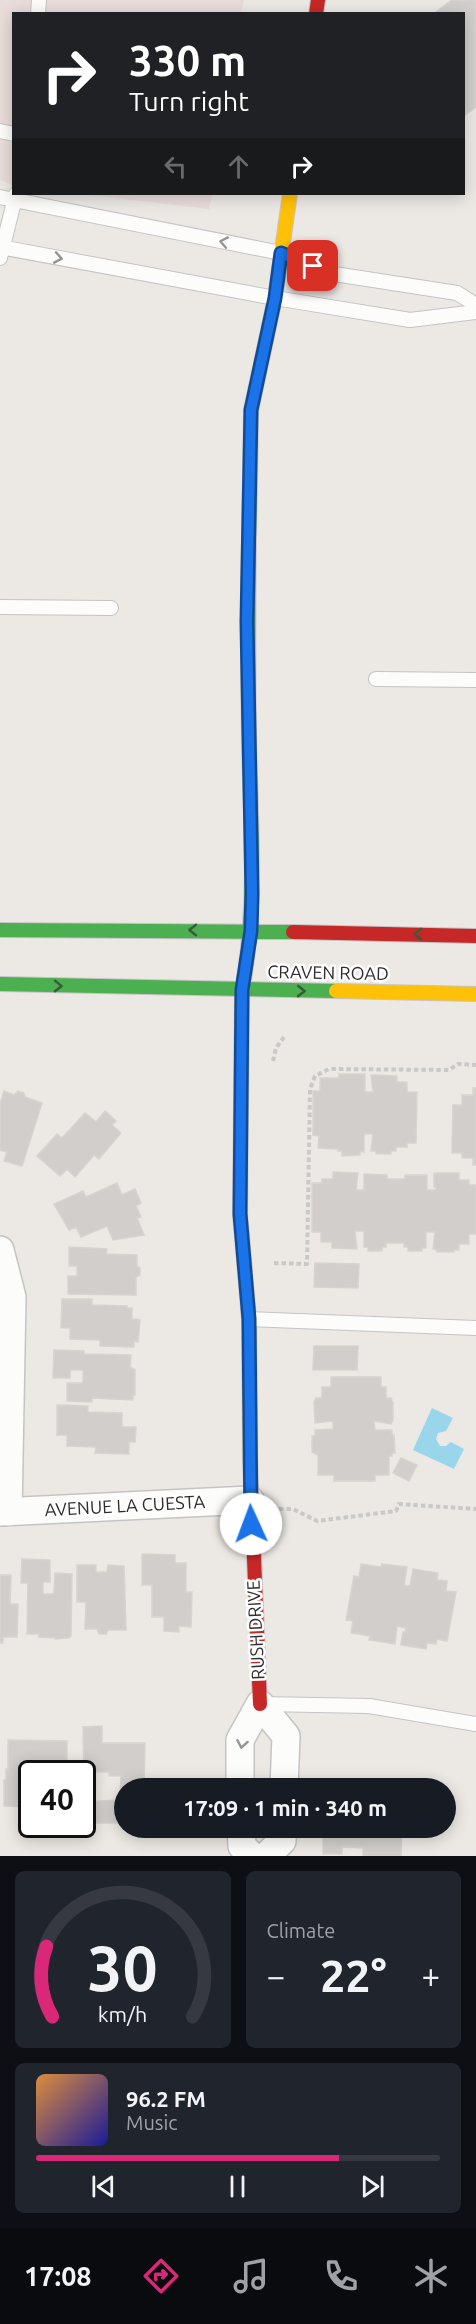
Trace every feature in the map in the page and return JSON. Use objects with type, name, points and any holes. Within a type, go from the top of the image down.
[{"type":"street","name":"RUSH DRIVE","points":[[240,1778],[240,1740],[260,1704],[262,1500],[240,1214],[242,990],[251,931],[252,871],[247,622],[251,410],[275,298],[290,195]]},
{"type":"street","points":[[0,930],[251,931],[476,936]]},
{"type":"street","name":"CRAVEN ROAD","points":[[0,984],[476,994]]},
{"type":"street","points":[[0,1250],[12,1297],[4,1512]]},
{"type":"street","name":"AVENUE LA CUESTA","points":[[4,1512],[262,1500]]},
{"type":"street","name":"RUSH DRIVE","points":[[260,1704],[286,1736],[284,1778]]},
{"type":"street","points":[[242,1838],[242,1846],[252,1856]]},
{"type":"street","points":[[266,1856],[282,1841],[282,1838]]},
{"type":"lane","points":[[0,197],[15,197],[281,253],[328,273],[457,294],[476,305]]},
{"type":"lane","points":[[15,197],[1,251],[410,320],[476,312]]},
{"type":"lane","points":[[0,607],[111,608]]},
{"type":"lane","points":[[376,679],[476,680]]},
{"type":"lane","points":[[249,1319],[476,1328]]},
{"type":"lane","points":[[260,1704],[369,1706],[476,1724]]},
{"type":"path","points":[[271,1067],[276,1048],[284,1036]]},
{"type":"path","points":[[270,1263],[307,1264],[310,1089],[315,1076],[329,1069],[449,1070],[458,1064],[476,1065]]},
{"type":"path","points":[[262,1500],[276,1509],[293,1509],[317,1521],[396,1511],[399,1504],[476,1509]]},
{"type":"shaded area","points":[[0,0],[244,0],[241,12],[12,12],[12,185],[0,180]]},
{"type":"shaded area","points":[[90,195],[212,195],[209,209]]},
{"type":"water","points":[[432,1408],[453,1418],[446,1431],[438,1433],[436,1439],[440,1446],[446,1446],[451,1442],[464,1449],[454,1469],[413,1450]]},
{"type":"building","points":[[452,0],[476,0],[476,107],[465,115],[465,12],[436,12]]},
{"type":"building","points":[[339,1074],[365,1074],[365,1092],[373,1092],[371,1075],[397,1076],[397,1082],[407,1082],[407,1092],[417,1092],[416,1143],[407,1143],[407,1147],[396,1147],[396,1151],[391,1151],[391,1154],[376,1154],[376,1151],[371,1151],[373,1134],[364,1134],[364,1152],[360,1151],[360,1155],[342,1156],[342,1151],[338,1149],[318,1148],[319,1136],[313,1135],[313,1091],[320,1091],[320,1078],[339,1078]]},
{"type":"building","points":[[473,1088],[476,1088],[476,1165],[473,1165],[473,1158],[462,1158],[462,1153],[452,1153],[453,1105],[462,1105],[462,1095],[473,1095]]},
{"type":"building","points":[[4,1091],[14,1095],[18,1091],[24,1093],[25,1097],[42,1103],[22,1166],[4,1161],[7,1152],[0,1150],[0,1104]]},
{"type":"building","points":[[105,1111],[116,1121],[112,1125],[121,1133],[99,1159],[94,1155],[75,1177],[67,1169],[60,1176],[37,1156],[57,1134],[62,1138],[85,1113],[96,1122]]},
{"type":"building","points":[[333,1172],[358,1173],[356,1190],[366,1190],[364,1189],[364,1174],[387,1175],[387,1179],[405,1179],[405,1175],[427,1175],[427,1190],[436,1190],[434,1173],[459,1173],[459,1180],[469,1180],[469,1185],[476,1185],[476,1234],[469,1234],[469,1244],[459,1244],[459,1250],[454,1250],[454,1252],[437,1252],[433,1249],[435,1232],[426,1232],[426,1248],[422,1248],[422,1251],[408,1251],[404,1243],[386,1243],[382,1251],[368,1251],[368,1247],[364,1247],[364,1231],[355,1231],[357,1249],[332,1248],[332,1242],[321,1242],[321,1232],[312,1232],[312,1183],[322,1183],[322,1179],[333,1179]]},
{"type":"building","points":[[117,1183],[122,1195],[135,1189],[141,1203],[136,1206],[141,1217],[137,1218],[144,1235],[113,1240],[107,1226],[81,1237],[76,1227],[69,1230],[54,1204],[83,1191],[86,1197]]},
{"type":"building","points":[[69,1247],[107,1249],[106,1254],[137,1255],[140,1275],[136,1277],[136,1295],[68,1294],[68,1276],[77,1276],[77,1266],[69,1266]]},
{"type":"building","points":[[315,1263],[359,1264],[358,1288],[314,1287]]},
{"type":"building","points":[[62,1299],[92,1299],[92,1305],[132,1308],[132,1319],[140,1320],[138,1342],[134,1341],[134,1347],[100,1346],[100,1340],[70,1339],[70,1328],[61,1328]]},
{"type":"building","points":[[314,1346],[358,1346],[357,1370],[313,1370]]},
{"type":"building","points":[[54,1350],[84,1351],[84,1354],[131,1355],[130,1367],[135,1370],[133,1400],[92,1398],[92,1402],[67,1401],[67,1383],[83,1383],[83,1370],[70,1370],[70,1378],[53,1378]]},
{"type":"building","points":[[331,1377],[381,1377],[381,1387],[386,1387],[386,1398],[391,1398],[393,1403],[393,1420],[391,1424],[374,1421],[375,1430],[392,1430],[392,1435],[394,1435],[395,1453],[389,1456],[389,1475],[375,1475],[375,1481],[334,1481],[334,1475],[318,1475],[318,1455],[312,1452],[312,1436],[315,1436],[315,1430],[333,1429],[333,1421],[315,1423],[314,1402],[316,1398],[322,1398],[322,1387],[331,1387]]},
{"type":"building","points":[[57,1405],[88,1406],[88,1412],[122,1413],[122,1427],[136,1427],[135,1442],[129,1442],[129,1454],[95,1453],[96,1447],[67,1446],[67,1435],[57,1435]]},
{"type":"building","points":[[401,1458],[417,1465],[409,1481],[393,1473]]},
{"type":"building","points":[[142,1554],[175,1555],[175,1563],[186,1563],[186,1592],[192,1592],[191,1627],[179,1626],[179,1632],[164,1631],[164,1617],[152,1617],[152,1585],[142,1585]]},
{"type":"building","points":[[22,1559],[50,1560],[50,1582],[43,1582],[43,1594],[54,1594],[55,1573],[72,1574],[71,1636],[69,1638],[55,1639],[39,1637],[39,1634],[27,1634],[28,1583],[21,1583]]},
{"type":"building","points":[[361,1564],[407,1567],[404,1585],[410,1586],[413,1569],[438,1573],[437,1580],[447,1581],[446,1591],[456,1592],[447,1641],[437,1639],[436,1644],[427,1643],[426,1649],[401,1645],[406,1628],[397,1626],[395,1644],[369,1640],[370,1636],[351,1633],[353,1621],[346,1620],[354,1576],[359,1577]]},
{"type":"building","points":[[77,1565],[96,1565],[96,1572],[107,1572],[108,1565],[124,1566],[126,1630],[108,1630],[106,1634],[99,1634],[97,1629],[85,1629],[86,1602],[77,1602]]},
{"type":"building","points":[[0,1575],[11,1575],[10,1604],[18,1604],[17,1637],[3,1637],[3,1643],[0,1643]]},
{"type":"building","points":[[102,1726],[102,1743],[145,1743],[144,1778],[121,1778],[121,1776],[109,1776],[109,1772],[96,1772],[96,1760],[84,1760],[83,1727]]},
{"type":"building","points":[[8,1740],[67,1741],[67,1760],[18,1760],[18,1807],[4,1806],[4,1780],[6,1780],[6,1769],[8,1770]]},
{"type":"building","points":[[114,1800],[114,1823],[96,1823],[96,1801]]},
{"type":"building","points":[[323,1838],[402,1838],[401,1856],[363,1856],[363,1848],[342,1847],[342,1854],[323,1854]]},
{"type":"traffic: fast","points":[[245,973],[252,888],[248,680],[250,482]]},
{"type":"traffic: fast","points":[[0,930],[293,932]]},
{"type":"traffic: fast","points":[[0,984],[336,991]]},
{"type":"traffic: slow","points":[[250,482],[251,410],[275,298],[290,195]]},
{"type":"traffic: slow","points":[[245,973],[242,990],[240,1214],[249,1319],[250,1460]]},
{"type":"traffic: slow","points":[[336,991],[476,994]]},
{"type":"traffic: jam","points":[[316,12],[318,0]]},
{"type":"traffic: jam","points":[[293,932],[476,936]]},
{"type":"traffic: jam","points":[[250,1460],[260,1704]]},
{"type":"route","points":[[251,1524],[249,1319],[240,1214],[242,990],[251,931],[252,894],[247,622],[251,410],[275,298],[281,253],[313,266]]}]
